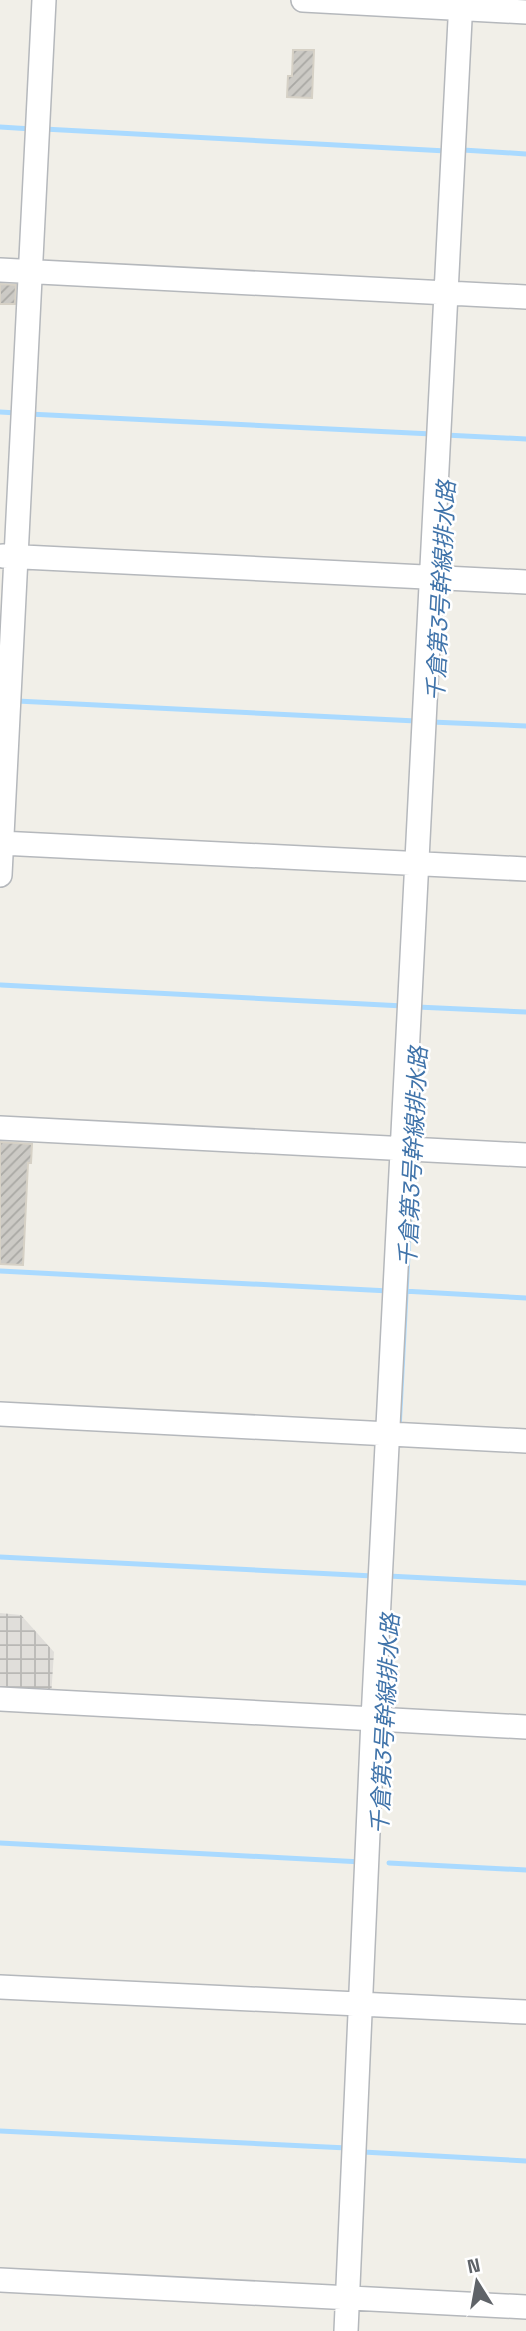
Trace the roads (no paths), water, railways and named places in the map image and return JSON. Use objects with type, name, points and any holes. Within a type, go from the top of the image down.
[{"type":"street","points":[[0,876],[8,557],[30,271],[44,0]]},
{"type":"street","points":[[303,0],[465,6],[526,12]]},
{"type":"street","points":[[346,2331],[382,1719],[465,6]]},
{"type":"street","points":[[0,270],[526,297]]},
{"type":"street","points":[[8,557],[526,582]]},
{"type":"street","points":[[1,843],[526,869]]},
{"type":"street","points":[[0,1128],[526,1155]]},
{"type":"street","points":[[0,1414],[526,1441]]},
{"type":"street","points":[[0,1699],[526,1727]]},
{"type":"street","points":[[0,1987],[526,2012]]},
{"type":"street","points":[[0,2280],[526,2307]]},
{"type":"waterway","points":[[0,127],[32,129]]},
{"type":"waterway","points":[[44,129],[446,151]]},
{"type":"waterway","points":[[463,150],[526,154]]},
{"type":"waterway","points":[[0,412],[17,413]]},
{"type":"waterway","points":[[29,414],[432,434]]},
{"type":"waterway","points":[[445,435],[526,439]]},
{"type":"waterway","points":[[17,701],[416,721]]},
{"type":"waterway","points":[[431,722],[526,726]]},
{"type":"waterway","points":[[1,985],[403,1006]]},
{"type":"waterway","points":[[417,1007],[526,1012]]},
{"type":"waterway","name":"千倉第3号幹線排水路","points":[[414,1143],[419,1048]]},
{"type":"waterway","name":"千倉第3号幹線排水路","points":[[399,1430],[413,1157]]},
{"type":"waterway","points":[[0,1271],[389,1291]]},
{"type":"waterway","points":[[403,1291],[526,1298]]},
{"type":"waterway","points":[[0,1557],[373,1576]]},
{"type":"waterway","points":[[388,1576],[526,1583]]},
{"type":"waterway","points":[[0,1843],[362,1862]]},
{"type":"waterway","points":[[389,1863],[526,1870]]},
{"type":"waterway","points":[[0,2131],[347,2148]]},
{"type":"waterway","name":"千倉第3号幹線排水路","points":[[363,2149],[363,2152],[526,2161]]}]
